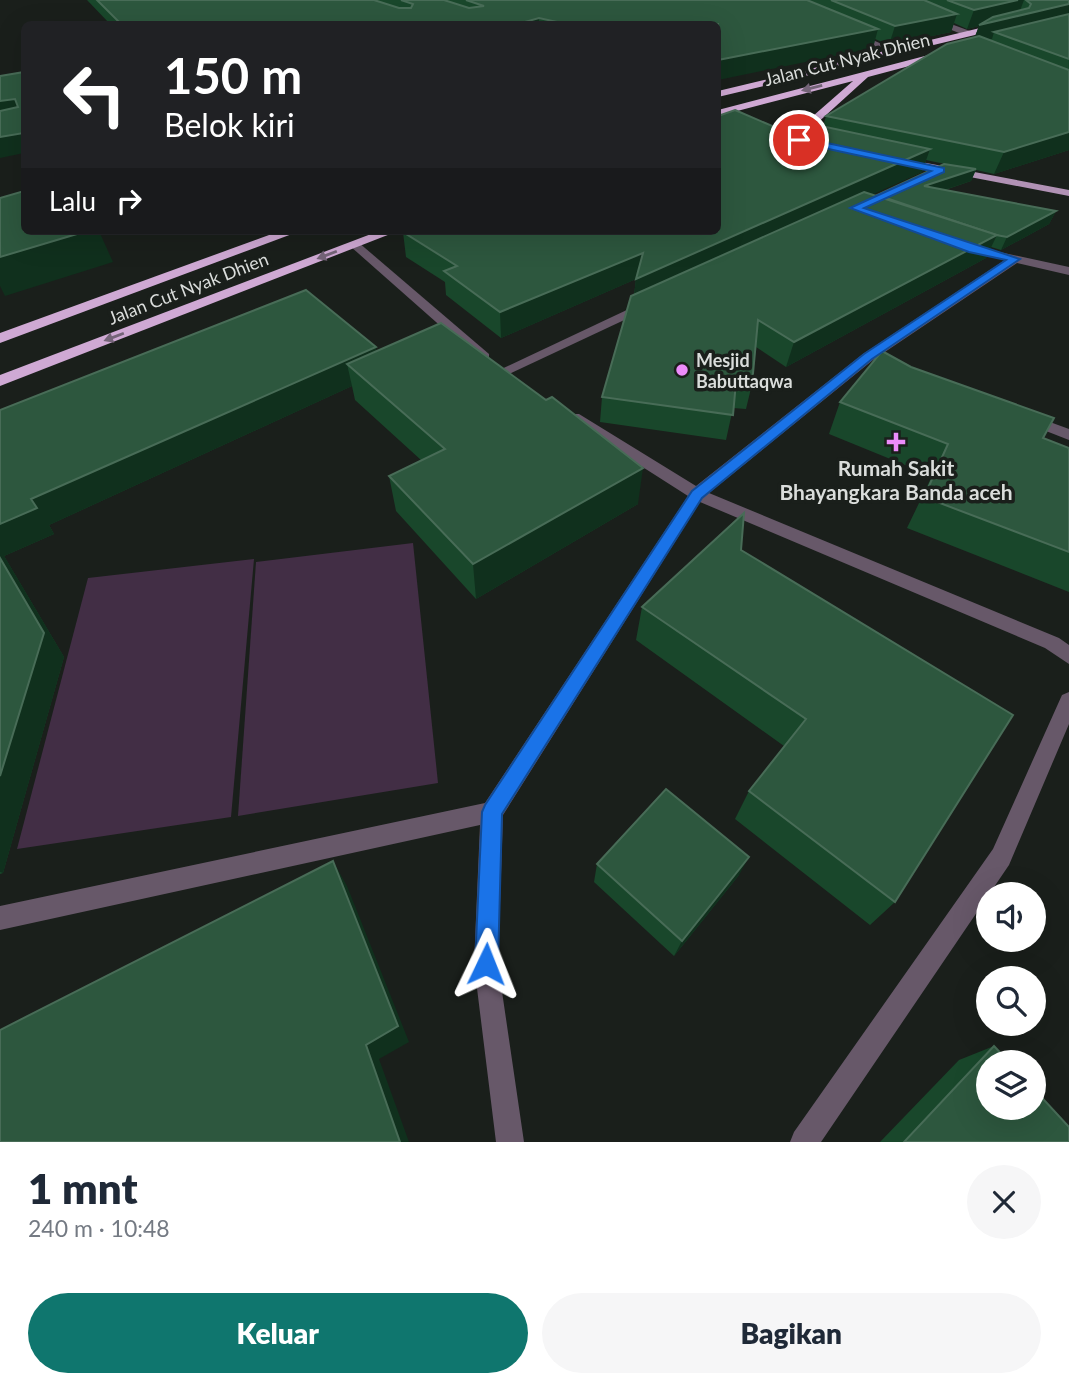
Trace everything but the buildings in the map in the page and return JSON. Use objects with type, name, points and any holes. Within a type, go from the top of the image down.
[{"type":"highway","name":"Jalan Cut Nyak Dhien","points":[[721,93],[891,50],[1018,22]]},
{"type":"highway","name":"Jalan Cut Nyak Dhien","points":[[721,110],[956,51]]},
{"type":"highway","points":[[802,140],[809,125],[868,74]]},
{"type":"highway","name":"Jalan Cut Nyak Dhien","points":[[0,338],[282,235]]},
{"type":"highway","name":"Jalan Cut Nyak Dhien","points":[[0,381],[380,235]]},
{"type":"main road","points":[[721,110],[731,114],[737,125]]},
{"type":"main road","points":[[802,140],[820,144]]},
{"type":"main road","points":[[887,158],[1069,193]]},
{"type":"street","points":[[919,14],[968,33]]},
{"type":"street","points":[[844,31],[891,50]]},
{"type":"street","points":[[916,181],[940,170]]},
{"type":"street","points":[[354,244],[508,376],[666,296]]},
{"type":"street","points":[[960,245],[1069,271]]},
{"type":"street","points":[[510,1142],[486,964],[492,812],[697,494],[874,359],[1014,259]]},
{"type":"street","points":[[559,408],[697,494],[1052,643],[1069,656]]},
{"type":"street","points":[[1019,415],[1069,435]]},
{"type":"street","points":[[804,1142],[1001,857],[1069,701]]},
{"type":"street","points":[[0,918],[492,812]]},
{"type":"shaded area","points":[[413,543],[438,783],[238,816],[256,562]]},
{"type":"shaded area","points":[[254,559],[231,817],[17,849],[88,578]]},
{"type":"place","name":"Mesjid Babuttaqwa","points":[[682,370]]},
{"type":"place","name":"Rumah Sakit Bhayangkara Banda aceh","points":[[896,442]]},
{"type":"route","points":[[486,964],[492,812],[697,494],[868,357],[1014,259],[973,250],[855,208],[940,170],[799,140]]}]
